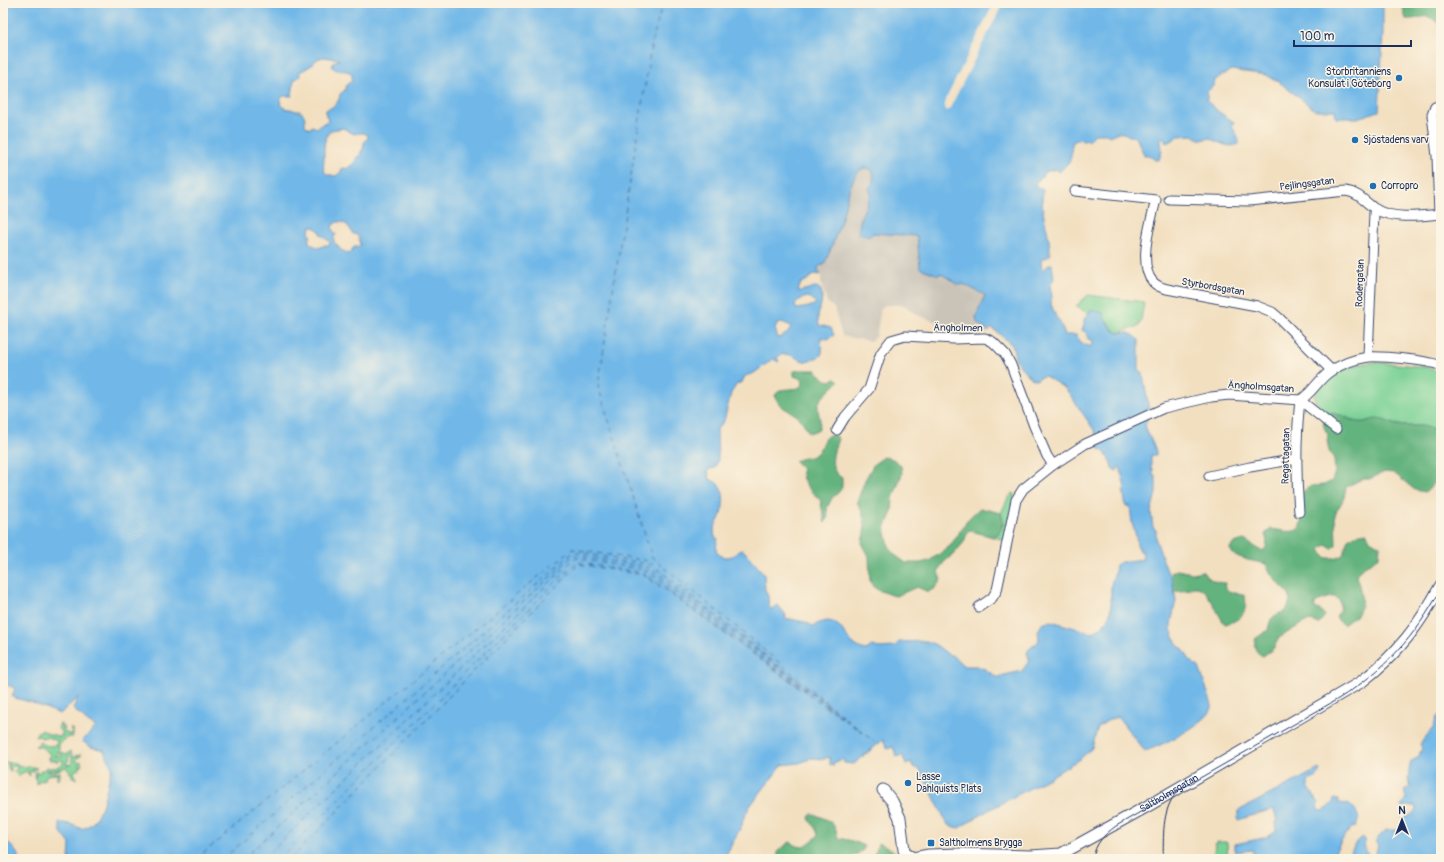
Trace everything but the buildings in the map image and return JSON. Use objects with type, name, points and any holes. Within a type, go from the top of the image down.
[{"type":"street","points":[[1438,106],[1432,115],[1437,156],[1440,214]]},
{"type":"street","name":"Styrbordsgatan","points":[[1075,191],[1156,200],[1146,244],[1148,271],[1153,282],[1160,287],[1167,289],[1264,308],[1278,317],[1331,370]]},
{"type":"street","name":"Pejlingsgatan","points":[[1169,200],[1264,200],[1346,191],[1357,194],[1376,209],[1399,215],[1424,216],[1440,214]]},
{"type":"street","name":"Rodergatan","points":[[1368,357],[1374,220],[1376,209]]},
{"type":"street","name":"Ängholmen","points":[[837,430],[845,417],[869,389],[881,353],[894,338],[905,336],[947,339],[985,338],[993,342],[1008,358],[1034,426],[1047,456],[1053,465]]},
{"type":"street","name":"Ängholmsgatan","points":[[1053,465],[1085,444],[1164,408],[1229,395],[1300,400],[1303,399],[1331,370],[1368,357],[1430,362],[1441,366]]},
{"type":"street","points":[[1300,400],[1336,429]]},
{"type":"street","name":"Regattagatan","points":[[1299,512],[1297,491],[1297,431],[1300,400]]},
{"type":"street","points":[[1208,476],[1297,459]]},
{"type":"street","points":[[979,607],[992,598],[996,590],[1016,500],[1023,489],[1053,465]]},
{"type":"street","name":"Saltholmsgatan","points":[[883,790],[892,801],[900,818],[904,850],[906,854],[913,858],[929,855],[958,854],[1031,856],[1061,854],[1361,682],[1389,659],[1405,641],[1424,614],[1441,585]]},
{"type":"shaded area","points":[[864,168],[871,169],[874,178],[871,194],[861,217],[858,234],[870,236],[873,233],[917,236],[919,265],[939,275],[940,273],[947,276],[985,295],[976,317],[977,323],[989,331],[973,343],[957,329],[917,315],[904,305],[885,305],[881,308],[876,337],[870,341],[842,336],[834,308],[827,302],[821,284],[821,273],[818,272],[818,268],[821,265],[841,221],[845,201],[854,178],[857,173]]},
{"type":"green space","points":[[1405,3],[1441,3],[1441,27],[1432,18],[1428,17],[1406,19],[1403,9]]},
{"type":"green space","points":[[1088,295],[1144,302],[1139,326],[1118,333],[1105,319],[1089,314],[1076,306]]},
{"type":"green space","points":[[1375,362],[1426,367],[1441,373],[1441,437],[1431,429],[1422,426],[1405,426],[1381,420],[1357,422],[1343,416],[1329,414],[1323,411],[1314,399],[1315,392],[1320,385],[1327,379],[1345,370],[1360,364]]},
{"type":"green space","points":[[816,370],[826,380],[831,381],[835,378],[839,381],[819,402],[818,408],[820,420],[818,430],[809,433],[803,422],[797,416],[779,404],[775,395],[780,390],[799,388],[803,383],[802,379],[794,376],[794,371]]},
{"type":"green space","points":[[1326,413],[1340,415],[1359,422],[1380,419],[1398,425],[1426,427],[1436,432],[1441,437],[1440,468],[1436,480],[1425,492],[1415,490],[1394,473],[1385,472],[1369,479],[1362,479],[1346,487],[1344,498],[1335,514],[1336,545],[1332,549],[1326,545],[1320,549],[1327,558],[1336,558],[1343,555],[1348,539],[1355,535],[1367,533],[1370,540],[1380,546],[1379,556],[1372,562],[1362,567],[1356,576],[1361,596],[1361,607],[1359,612],[1356,616],[1343,625],[1336,618],[1340,609],[1340,602],[1336,597],[1331,597],[1316,602],[1314,607],[1321,611],[1325,616],[1318,624],[1311,621],[1303,623],[1279,638],[1273,649],[1263,656],[1258,653],[1256,649],[1255,639],[1268,630],[1273,617],[1286,611],[1290,597],[1287,591],[1276,581],[1266,564],[1236,556],[1231,553],[1230,548],[1234,543],[1244,540],[1262,551],[1266,548],[1267,541],[1265,534],[1271,529],[1289,531],[1299,529],[1303,515],[1301,493],[1311,486],[1324,485],[1332,481],[1335,472],[1334,459],[1329,451],[1327,441],[1328,434],[1323,424]]},
{"type":"green space","points":[[829,435],[836,435],[838,439],[832,460],[834,470],[842,478],[842,487],[832,498],[827,508],[828,516],[825,523],[820,499],[806,485],[801,468],[795,461],[811,457],[816,454]]},
{"type":"green space","points":[[884,457],[893,459],[901,466],[902,474],[893,498],[892,512],[885,528],[889,546],[895,555],[906,563],[920,563],[929,561],[938,555],[950,546],[969,518],[980,508],[1001,513],[1002,527],[993,537],[968,530],[964,542],[954,554],[944,562],[938,572],[941,580],[935,588],[928,592],[917,587],[896,596],[876,589],[870,582],[869,556],[862,543],[865,527],[862,511],[857,502],[865,480],[874,464]]},
{"type":"green space","points":[[1013,493],[1015,494],[1005,540],[993,537],[999,533],[1004,522],[1001,513],[1008,498]]},
{"type":"green space","points":[[1177,570],[1192,573],[1202,571],[1212,580],[1225,583],[1225,587],[1231,593],[1239,593],[1245,596],[1246,602],[1242,615],[1235,621],[1225,624],[1212,601],[1204,591],[1193,587],[1189,590],[1173,592],[1171,576],[1172,572]]},
{"type":"green space","points":[[60,723],[62,728],[65,728],[63,731],[70,735],[72,732],[70,729],[73,730],[73,737],[68,737],[59,744],[59,754],[55,756],[62,757],[60,752],[67,754],[71,751],[72,755],[69,756],[66,764],[71,765],[72,756],[74,757],[81,754],[82,755],[75,760],[79,762],[81,761],[82,766],[80,767],[78,764],[80,770],[77,769],[74,773],[77,778],[75,779],[66,767],[55,771],[46,770],[56,773],[60,772],[60,778],[57,780],[57,774],[47,775],[45,780],[38,780],[39,783],[36,784],[36,771],[38,774],[46,767],[56,768],[64,762],[61,760],[57,762],[55,760],[49,760],[49,757],[51,756],[42,748],[43,746],[35,746],[39,744],[39,741],[50,746],[57,744],[57,741],[47,737],[41,738],[40,736],[35,736],[38,731],[40,732],[41,730],[51,735],[60,737],[63,735],[58,728]]},
{"type":"green space","points":[[14,761],[16,763],[15,764],[27,768],[29,766],[37,768],[33,770],[33,772],[29,771],[30,776],[26,771],[19,774],[19,777],[14,772],[18,767],[13,766],[10,768],[12,771],[10,771],[8,764],[5,762],[12,763]]},
{"type":"green space","points":[[811,814],[820,816],[833,824],[838,838],[861,844],[864,846],[863,850],[850,859],[781,859],[778,856],[778,851],[790,842],[797,846],[804,847],[818,836],[817,831],[809,818]]},
{"type":"green space","points":[[1218,842],[1226,842],[1228,859],[1213,859],[1215,844]]},
{"type":"green space","points":[[878,843],[891,849],[901,859],[871,859],[877,849]]},
{"type":"water","points":[[3,3],[1383,3],[1379,111],[1357,118],[1336,118],[1335,110],[1315,110],[1279,82],[1266,75],[1231,70],[1215,80],[1214,85],[1207,92],[1207,101],[1219,112],[1234,122],[1232,126],[1238,136],[1239,143],[1228,146],[1210,138],[1199,139],[1193,135],[1178,136],[1166,143],[1163,137],[1161,139],[1162,150],[1159,160],[1155,160],[1149,155],[1144,155],[1137,139],[1133,136],[1125,133],[1116,133],[1109,136],[1107,134],[1095,134],[1089,140],[1082,141],[1080,139],[1074,141],[1069,162],[1059,172],[1056,169],[1044,172],[1042,177],[1035,183],[1037,187],[1043,190],[1043,207],[1050,247],[1050,255],[1041,260],[1042,269],[1044,270],[1049,264],[1052,264],[1054,278],[1050,286],[1052,296],[1051,304],[1065,335],[1076,335],[1082,343],[1087,346],[1092,346],[1093,340],[1088,339],[1087,333],[1082,330],[1084,319],[1089,314],[1091,309],[1103,313],[1109,325],[1116,332],[1130,333],[1139,340],[1139,369],[1143,374],[1149,411],[1145,426],[1156,451],[1156,455],[1151,455],[1151,469],[1153,469],[1153,476],[1156,476],[1156,493],[1151,512],[1153,528],[1156,530],[1156,540],[1167,571],[1171,576],[1176,600],[1171,630],[1178,646],[1182,648],[1192,663],[1199,667],[1212,705],[1211,711],[1205,718],[1173,739],[1145,751],[1118,717],[1110,719],[1098,727],[1092,748],[1081,758],[1049,778],[987,811],[959,828],[948,825],[920,770],[913,767],[911,762],[906,764],[902,755],[897,757],[893,747],[888,749],[883,740],[854,764],[844,763],[843,759],[833,763],[834,766],[830,765],[829,757],[824,759],[810,758],[799,763],[782,765],[750,806],[742,822],[743,823],[724,859],[69,859],[70,844],[61,832],[59,822],[73,825],[82,829],[92,824],[102,807],[112,767],[104,750],[91,747],[82,741],[96,727],[73,709],[78,697],[60,714],[33,703],[12,697],[15,688],[9,686],[3,681]],"holes":[[[323,57],[339,59],[333,62],[332,67],[337,70],[350,72],[352,74],[352,81],[347,84],[345,90],[340,94],[336,104],[327,109],[325,112],[328,121],[317,128],[312,126],[310,129],[305,126],[305,118],[300,111],[287,109],[281,105],[280,100],[283,96],[292,96],[294,80],[301,76],[299,74],[300,72],[312,65],[317,59]],[[343,128],[354,134],[363,133],[368,135],[360,156],[357,157],[352,166],[345,169],[343,167],[340,173],[336,176],[326,174],[324,168],[324,143],[328,133],[331,130]],[[864,168],[871,169],[872,171],[873,179],[869,188],[871,194],[861,217],[858,234],[870,236],[873,233],[917,236],[920,268],[939,275],[940,273],[959,285],[963,284],[985,295],[976,317],[977,323],[989,331],[992,328],[1010,343],[1013,347],[1015,358],[1031,378],[1037,380],[1040,377],[1045,376],[1066,389],[1094,430],[1099,442],[1098,447],[1100,450],[1104,451],[1111,463],[1112,469],[1117,471],[1118,467],[1120,467],[1125,488],[1123,490],[1126,506],[1130,506],[1137,545],[1140,551],[1142,551],[1143,559],[1121,562],[1116,565],[1111,584],[1110,614],[1104,624],[1092,633],[1051,621],[1042,624],[1038,631],[1038,642],[1029,649],[1027,653],[1029,660],[1022,671],[1000,676],[1000,678],[977,666],[964,666],[952,655],[949,655],[936,645],[926,641],[899,642],[894,647],[879,648],[872,646],[866,650],[851,642],[842,629],[831,621],[813,626],[805,622],[785,618],[786,615],[778,605],[771,609],[769,607],[768,596],[765,590],[764,574],[743,550],[728,557],[720,555],[716,550],[718,539],[715,537],[714,530],[721,513],[723,495],[721,487],[710,479],[708,472],[709,469],[715,468],[718,459],[717,429],[724,421],[731,393],[737,384],[742,382],[745,376],[754,373],[773,359],[779,362],[777,357],[786,354],[802,360],[810,361],[821,355],[821,337],[828,339],[834,335],[831,328],[819,325],[818,316],[822,300],[821,290],[817,287],[798,291],[801,283],[806,281],[814,274],[820,275],[821,273],[818,272],[818,268],[821,265],[824,265],[831,249],[841,221],[851,184],[859,171]],[[337,222],[343,222],[349,227],[353,234],[359,237],[359,247],[354,247],[349,254],[341,250],[334,242],[334,237],[336,235],[332,226]],[[310,227],[313,227],[319,230],[321,235],[329,241],[330,245],[325,245],[319,248],[309,243],[311,236],[309,235]],[[807,297],[811,298],[816,303],[809,307],[796,309],[795,304],[799,300]],[[782,322],[791,326],[788,333],[778,338],[775,329],[777,325]]]},
{"type":"water","points":[[1441,713],[1441,859],[1342,859],[1347,855],[1350,855],[1356,842],[1363,837],[1365,851],[1372,857],[1375,856],[1378,845],[1375,841],[1386,830],[1398,830],[1404,827],[1403,818],[1411,815],[1416,809],[1415,806],[1401,806],[1406,798],[1404,791],[1411,787],[1408,780],[1410,764],[1419,756],[1422,748],[1420,744],[1433,728],[1437,717]]},
{"type":"water","points":[[1319,769],[1320,770],[1316,778],[1310,780],[1308,783],[1308,787],[1319,803],[1318,809],[1320,811],[1326,809],[1335,799],[1338,800],[1338,803],[1348,804],[1355,809],[1359,818],[1356,827],[1351,828],[1335,852],[1331,854],[1328,859],[1246,859],[1246,857],[1250,857],[1253,850],[1235,852],[1235,844],[1268,837],[1276,831],[1275,823],[1278,822],[1273,809],[1238,820],[1238,811]]},
{"type":"water","points":[[3,825],[7,841],[17,853],[19,859],[3,859]]},
{"type":"pier","points":[[994,3],[1003,3],[950,109],[946,111],[944,108],[947,97]]},
{"type":"ferry route","points":[[663,3],[652,41],[598,386],[652,557],[877,744]]},
{"type":"ferry route","points":[[196,859],[572,549],[648,561],[847,720]]},
{"type":"ferry route","points":[[223,859],[574,552],[647,564],[831,708]]},
{"type":"ferry route","points":[[243,859],[574,555],[646,567],[825,704]]},
{"type":"ferry route","points":[[263,859],[575,558],[645,570],[811,695]]},
{"type":"ferry route","points":[[279,859],[576,562],[644,573],[825,706]]},
{"type":"ferry route","points":[[291,859],[578,564],[644,575],[804,691]]},
{"type":"ferry route","points":[[825,705],[831,709]]},
{"type":"ferry route","points":[[824,706],[830,710]]},
{"type":"ferry route","points":[[831,708],[846,720]]},
{"type":"ferry route","points":[[830,709],[858,730]]},
{"type":"ferry route","points":[[846,720],[860,730]]},
{"type":"ferry route","points":[[859,730],[865,734]]},
{"type":"tram line","points":[[1093,859],[1098,844],[1116,826],[1355,688],[1397,651],[1421,622],[1441,589]]},
{"type":"tram line","points":[[1163,859],[1164,824],[1171,800],[1176,793]]},
{"type":"place","name":"Storbritanniens Konsulat i Göteborg","points":[[1399,78]]},
{"type":"place","name":"Sjöstadens varv","points":[[1355,140]]},
{"type":"place","name":"Corropro","points":[[1373,186]]},
{"type":"place","name":"Lasse Dahlquists Plats","points":[[908,783]]},
{"type":"place","name":"Saltholmens Brygga","points":[[931,843]]}]
